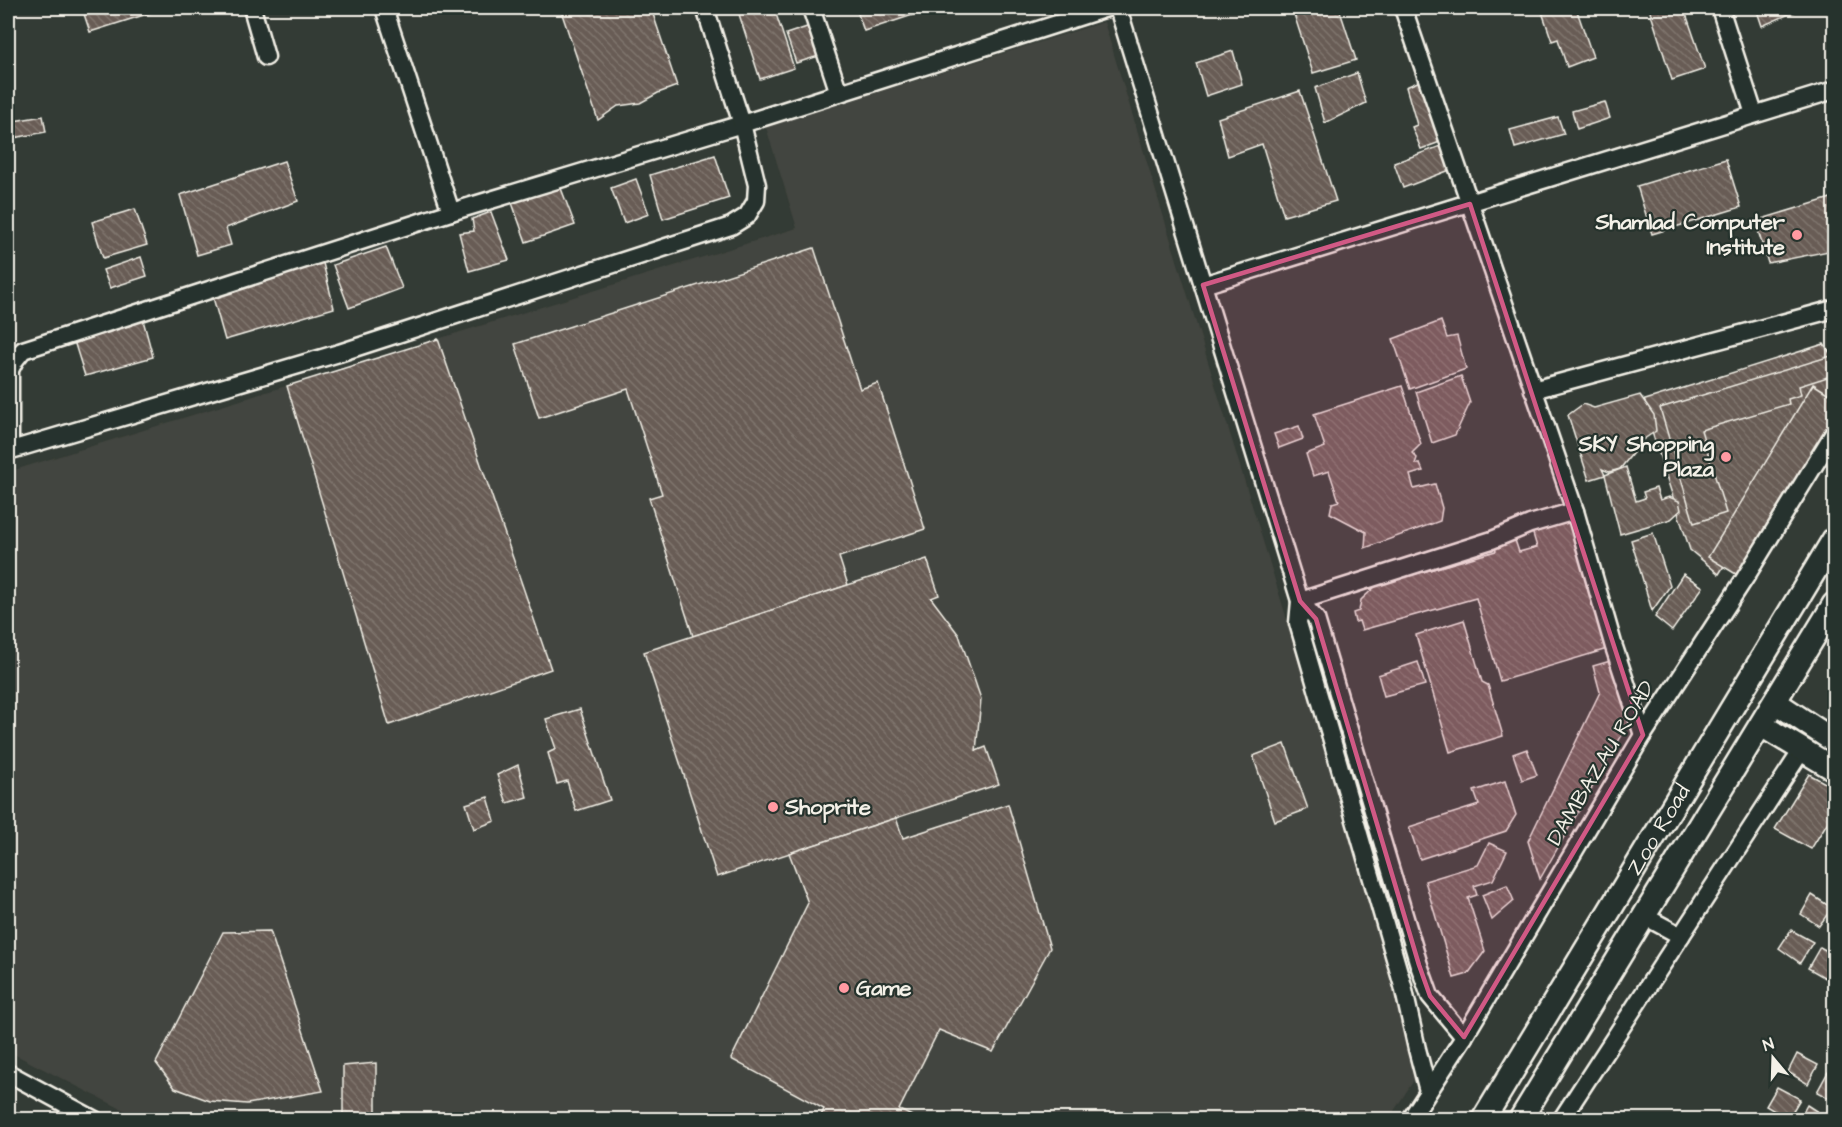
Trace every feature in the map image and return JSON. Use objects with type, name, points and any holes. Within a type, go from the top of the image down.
[{"type":"main road","name":"Zoo Road","points":[[1483,1119],[1834,539]]},
{"type":"main road","name":"Zoo Road","points":[[1520,1119],[1834,604]]},
{"type":"main road","points":[[1775,702],[1834,741]]},
{"type":"main road","points":[[1761,725],[1834,769]]},
{"type":"street","points":[[252,8],[267,57]]},
{"type":"street","points":[[384,8],[451,212]]},
{"type":"street","points":[[705,8],[742,124],[757,185],[756,201],[747,216],[730,226],[339,353],[9,451],[10,370],[24,350],[451,212],[742,124],[1107,8]]},
{"type":"street","points":[[811,8],[839,93]]},
{"type":"street","points":[[1118,8],[1300,601],[1298,623],[1403,986],[1428,1091]]},
{"type":"street","points":[[1403,8],[1575,511],[1614,647],[1643,735]]},
{"type":"street","points":[[1720,8],[1754,114]]},
{"type":"street","points":[[1203,285],[1834,90]]},
{"type":"street","points":[[1533,390],[1834,309]]},
{"type":"street","name":"DAMBAZAU ROAD","points":[[1410,1119],[1464,1037],[1643,735],[1745,578],[1834,433]]},
{"type":"street","points":[[1300,601],[1575,511]]},
{"type":"street","points":[[1300,601],[1316,619],[1430,996],[1464,1037]]},
{"type":"street","points":[[1561,1119],[1802,750]]},
{"type":"street","points":[[1644,916],[1681,936]]},
{"type":"street","points":[[8,1073],[95,1119]]},
{"type":"highlighted area","points":[[1470,204],[1643,735],[1464,1037],[1430,996],[1419,965],[1316,619],[1300,601],[1203,285]]},
{"type":"shaded area","points":[[1104,22],[1412,1028],[1416,1077],[1388,1120],[141,1119],[8,1051],[8,472],[797,228],[766,127]]},
{"type":"building","points":[[82,8],[166,8],[90,32]]},
{"type":"building","points":[[560,8],[651,8],[677,86],[640,103],[618,106],[598,120]]},
{"type":"building","points":[[737,8],[774,8],[794,68],[760,79]]},
{"type":"building","points":[[856,8],[934,8],[864,31]]},
{"type":"building","points":[[1292,8],[1339,8],[1356,60],[1313,73]]},
{"type":"building","points":[[1576,8],[1593,57],[1567,67],[1558,39],[1552,41],[1541,9]]},
{"type":"building","points":[[1649,8],[1684,8],[1705,69],[1672,80]]},
{"type":"building","points":[[1756,8],[1803,8],[1762,26]]},
{"type":"building","points":[[813,25],[822,55],[796,63],[786,34]]},
{"type":"building","points":[[1233,51],[1242,84],[1206,96],[1196,63]]},
{"type":"building","points":[[1357,73],[1366,103],[1325,123],[1315,88]]},
{"type":"building","points":[[1420,81],[1440,142],[1421,149],[1412,127],[1417,125],[1406,87]]},
{"type":"building","points":[[1300,91],[1336,201],[1284,216],[1262,144],[1228,156],[1218,118]]},
{"type":"building","points":[[1605,102],[1610,118],[1577,129],[1572,111]]},
{"type":"building","points":[[43,116],[46,132],[8,139],[8,122]]},
{"type":"building","points":[[1558,117],[1564,134],[1515,148],[1510,130]]},
{"type":"building","points":[[1441,146],[1450,170],[1403,188],[1394,163]]},
{"type":"building","points":[[715,155],[729,198],[663,219],[650,175]]},
{"type":"building","points":[[1726,159],[1741,207],[1652,234],[1637,186]]},
{"type":"building","points":[[284,161],[298,201],[226,228],[231,245],[197,255],[180,195]]},
{"type":"building","points":[[636,179],[649,214],[624,223],[611,188]]},
{"type":"building","points":[[559,183],[575,225],[526,242],[511,200]]},
{"type":"building","name":"Shamlad Computer Institute","points":[[1834,197],[1834,250],[1768,263],[1755,221]]},
{"type":"building","points":[[135,209],[147,245],[103,258],[92,222]]},
{"type":"building","points":[[491,212],[509,260],[469,271],[459,233],[474,231],[472,219]]},
{"type":"building","points":[[386,247],[402,288],[349,308],[333,265]]},
{"type":"building","points":[[814,248],[860,389],[878,383],[925,529],[839,557],[848,585],[693,636],[649,498],[662,494],[628,389],[539,418],[515,344]]},
{"type":"building","points":[[141,257],[147,276],[110,288],[103,270]]},
{"type":"building","points":[[322,259],[334,308],[225,340],[212,294]]},
{"type":"building","points":[[143,320],[153,357],[85,376],[74,341]]},
{"type":"building","points":[[1441,321],[1447,338],[1457,336],[1466,369],[1410,389],[1393,339]]},
{"type":"building","points":[[438,339],[551,669],[389,725],[287,386]]},
{"type":"building","name":"SKY Shopping Plaza","points":[[1824,344],[1834,359],[1834,388],[1719,574],[1690,550],[1642,401]]},
{"type":"building","points":[[1834,355],[1834,375],[1799,386],[1801,395],[1788,399],[1789,404],[1701,430],[1726,513],[1694,523],[1660,408]]},
{"type":"building","points":[[1461,376],[1470,403],[1455,435],[1432,443],[1416,392]]},
{"type":"building","points":[[1813,384],[1834,397],[1834,419],[1739,576],[1708,557]]},
{"type":"building","points":[[1402,386],[1421,444],[1412,453],[1417,458],[1415,464],[1420,464],[1423,471],[1410,475],[1414,489],[1435,484],[1442,508],[1440,521],[1365,548],[1366,532],[1330,513],[1332,503],[1339,501],[1329,471],[1313,476],[1306,454],[1325,447],[1314,414]]},
{"type":"building","points":[[1640,395],[1654,415],[1656,431],[1641,441],[1643,447],[1636,449],[1620,469],[1609,472],[1602,469],[1605,475],[1589,480],[1568,415],[1583,404],[1594,408]]},
{"type":"building","points":[[1299,426],[1303,439],[1279,448],[1274,434]]},
{"type":"building","points":[[1626,467],[1636,501],[1645,498],[1643,492],[1656,488],[1660,500],[1669,497],[1679,501],[1681,510],[1671,519],[1620,534],[1605,475]]},
{"type":"building","points":[[1575,511],[1614,647],[1500,681],[1476,598],[1362,630],[1359,621],[1355,622],[1353,613],[1359,611],[1361,600],[1377,585],[1496,551],[1492,540],[1513,534],[1519,552],[1537,547],[1530,524]]},
{"type":"building","points":[[1653,533],[1670,586],[1652,611],[1631,540]]},
{"type":"building","points":[[927,559],[939,595],[931,598],[959,635],[981,699],[976,751],[986,747],[999,784],[717,877],[644,652]]},
{"type":"building","points":[[1683,574],[1703,587],[1672,631],[1655,617]]},
{"type":"building","points":[[1464,620],[1482,682],[1488,685],[1503,736],[1450,752],[1416,635]]},
{"type":"building","points":[[1614,660],[1630,721],[1540,879],[1528,841],[1600,692],[1593,666]]},
{"type":"building","points":[[1418,662],[1425,685],[1384,696],[1378,675]]},
{"type":"building","points":[[580,709],[610,800],[576,811],[567,781],[557,784],[548,753],[556,749],[546,719]]},
{"type":"building","points":[[1285,744],[1308,809],[1275,821],[1253,756]]},
{"type":"building","points":[[1527,749],[1537,775],[1522,780],[1513,754]]},
{"type":"building","points":[[518,765],[527,797],[507,803],[497,775]]},
{"type":"building","points":[[1809,774],[1834,788],[1834,812],[1811,849],[1775,829]]},
{"type":"building","points":[[1505,781],[1516,815],[1506,831],[1420,859],[1409,827],[1479,805],[1474,791]]},
{"type":"building","points":[[488,797],[495,821],[474,829],[466,804]]},
{"type":"building","points":[[1008,804],[1050,948],[993,1052],[939,1030],[899,1110],[921,1120],[819,1120],[824,1109],[731,1059],[808,903],[789,853],[896,818],[903,838]]},
{"type":"building","points":[[1489,843],[1507,851],[1493,880],[1474,886],[1477,895],[1468,898],[1485,951],[1468,974],[1454,978],[1425,881],[1478,865]]},
{"type":"building","points":[[1507,885],[1514,901],[1492,920],[1482,895]]},
{"type":"building","points":[[1812,895],[1832,908],[1819,926],[1801,914]]},
{"type":"building","points":[[1791,930],[1813,942],[1800,963],[1779,948]]},
{"type":"building","points":[[270,931],[323,1091],[247,1104],[210,1101],[175,1088],[156,1063],[223,932]]},
{"type":"building","points":[[1820,947],[1834,955],[1834,971],[1829,980],[1808,968]]},
{"type":"building","points":[[1797,1054],[1818,1065],[1808,1084],[1788,1072]]},
{"type":"building","points":[[376,1063],[376,1120],[343,1120],[343,1066]]},
{"type":"building","points":[[1828,1072],[1834,1075],[1834,1101],[1817,1092]]},
{"type":"building","points":[[1777,1087],[1800,1099],[1788,1119],[1766,1106]]},
{"type":"building","points":[[1807,1105],[1824,1116],[1822,1120],[1799,1120]]},
{"type":"place","name":"Shamlad Computer Institute","points":[[1797,235]]},
{"type":"place","name":"SKY Shopping Plaza","points":[[1726,457]]},
{"type":"place","name":"Shoprite","points":[[773,807]]},
{"type":"place","name":"Game","points":[[844,988]]}]
